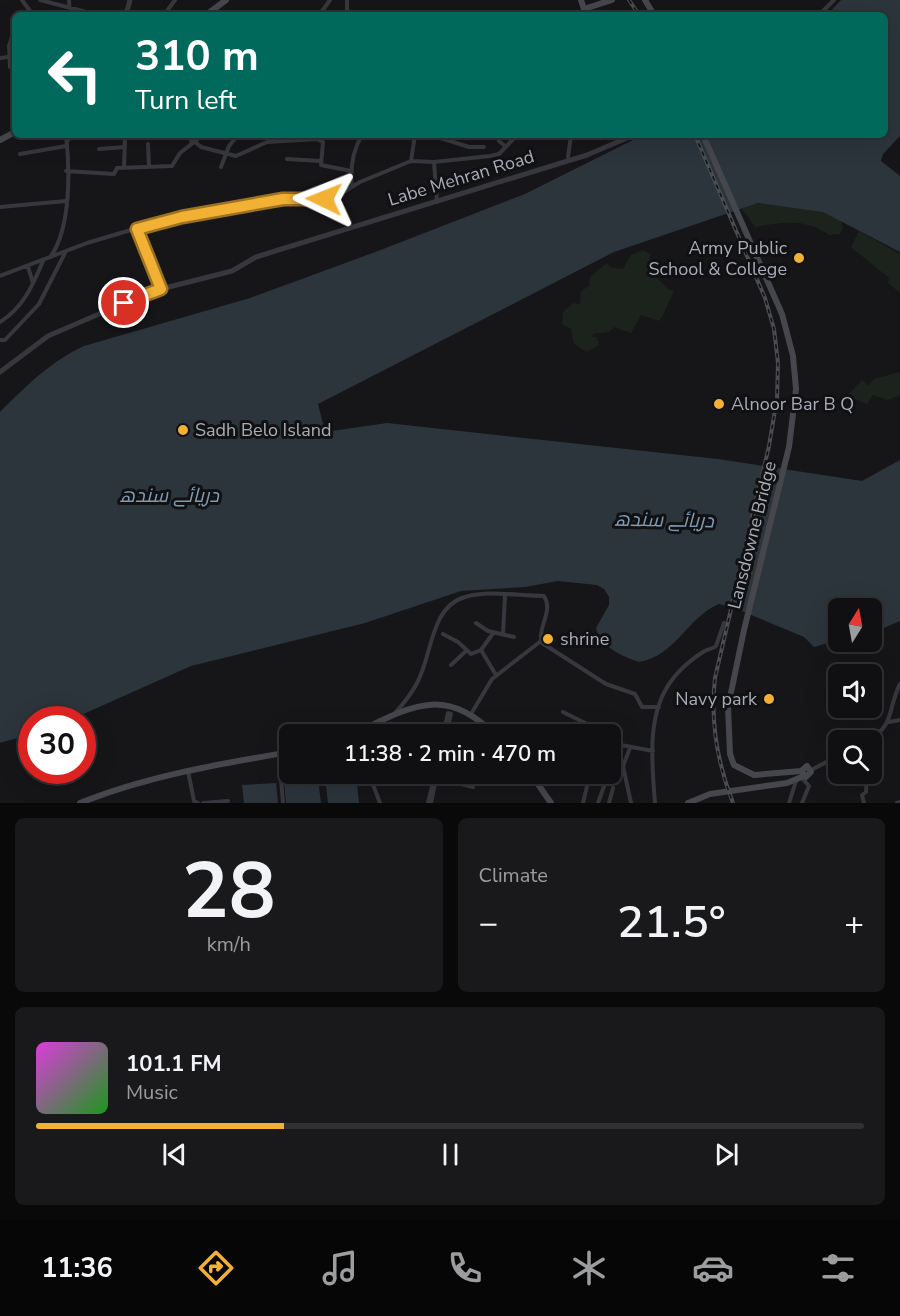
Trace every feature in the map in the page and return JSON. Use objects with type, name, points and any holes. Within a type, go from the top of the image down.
[{"type":"main road","points":[[210,12],[226,0]]},
{"type":"main road","points":[[581,0],[584,12],[612,0]]},
{"type":"main road","name":"Lansdowne Bridge","points":[[704,138],[789,334],[796,389],[789,447],[744,630],[728,707],[730,754],[734,765],[754,775],[801,777]]},
{"type":"main road","points":[[372,724],[394,713],[422,706],[442,705],[456,707],[471,714],[482,724]]},
{"type":"main road","points":[[80,803],[94,800],[112,790],[188,771],[278,754]]},
{"type":"main road","points":[[688,803],[718,792],[810,775],[811,770]]},
{"type":"main road","points":[[538,784],[550,803]]},
{"type":"street","points":[[40,0],[68,12]]},
{"type":"street","points":[[166,12],[176,0]]},
{"type":"street","points":[[822,12],[834,0]]},
{"type":"street","points":[[12,40],[9,57],[10,67],[12,67]]},
{"type":"street","points":[[0,58],[9,57]]},
{"type":"street","points":[[51,256],[64,231],[66,138]]},
{"type":"street","points":[[20,154],[66,144],[71,138]]},
{"type":"street","points":[[124,168],[127,138]]},
{"type":"street","points":[[191,138],[201,147],[236,156],[267,142],[307,138]]},
{"type":"street","points":[[66,171],[114,174],[117,168],[175,165],[180,153],[199,138]]},
{"type":"street","points":[[220,167],[236,138]]},
{"type":"street","points":[[318,138],[323,141],[320,161]]},
{"type":"street","points":[[352,188],[351,171],[359,138]]},
{"type":"street","points":[[411,161],[415,138]]},
{"type":"street","points":[[440,138],[469,147],[484,147]]},
{"type":"street","points":[[498,138],[506,147]]},
{"type":"street","points":[[0,276],[28,267],[51,256],[66,253],[87,243],[182,217],[283,199],[324,199],[411,161],[434,162],[490,156],[506,147],[514,138]]},
{"type":"street","points":[[568,157],[571,138]]},
{"type":"street","name":"Labe Mehran Road","points":[[0,372],[48,336],[161,289],[232,271],[256,257],[587,155],[627,138]]},
{"type":"street","points":[[148,144],[149,167]]},
{"type":"street","points":[[99,149],[125,147]]},
{"type":"street","points":[[287,159],[320,161],[325,166],[351,171]]},
{"type":"street","points":[[434,162],[437,202]]},
{"type":"street","points":[[0,207],[66,201]]},
{"type":"street","points":[[137,229],[161,289]]},
{"type":"street","points":[[1,342],[39,304],[66,253]]},
{"type":"street","points":[[0,322],[16,312],[33,284],[43,261]]},
{"type":"street","points":[[28,267],[33,284]]},
{"type":"street","points":[[394,713],[420,678],[439,618],[445,609],[457,600],[470,596],[546,598],[548,610],[541,630],[541,641]]},
{"type":"street","points":[[503,634],[506,596]]},
{"type":"street","points":[[476,623],[494,632],[514,637]]},
{"type":"street","points":[[656,803],[653,751],[659,707],[671,681],[704,652],[716,646],[724,623]]},
{"type":"street","points":[[443,634],[471,654],[481,650],[494,632]]},
{"type":"street","points":[[471,714],[496,675],[541,641]]},
{"type":"street","points":[[541,641],[558,655],[579,665],[606,684],[635,694],[642,707],[659,707]]},
{"type":"street","points":[[451,664],[467,650]]},
{"type":"street","points":[[481,650],[496,675]]},
{"type":"street","points":[[882,730],[889,723],[900,684]]},
{"type":"street","points":[[563,712],[587,724]]},
{"type":"street","points":[[889,723],[900,720]]},
{"type":"street","points":[[621,746],[653,751]]},
{"type":"street","points":[[630,748],[623,766],[631,803]]},
{"type":"street","points":[[278,754],[283,803]]},
{"type":"street","points":[[811,770],[828,761]]},
{"type":"street","points":[[188,771],[194,801],[198,803]]},
{"type":"street","points":[[789,803],[801,777],[809,786],[802,803]]},
{"type":"street","points":[[373,784],[380,803]]},
{"type":"street","points":[[430,803],[434,784]]},
{"type":"street","points":[[462,784],[472,787]]},
{"type":"street","points":[[583,803],[588,784]]},
{"type":"street","points":[[598,803],[605,784]]},
{"type":"street","points":[[864,803],[862,795],[866,792],[866,784]]},
{"type":"street","points":[[609,803],[613,788]]},
{"type":"street","points":[[203,803],[228,801]]},
{"type":"shaded area","points":[[798,203],[840,217],[843,228],[840,234],[829,235],[812,226],[794,223],[755,227],[738,204]]},
{"type":"shaded area","points":[[859,231],[900,254],[900,293],[888,283],[889,278],[851,247]]},
{"type":"shaded area","points":[[643,250],[650,254],[649,270],[668,289],[674,291],[660,321],[641,315],[631,333],[614,327],[609,332],[593,334],[592,337],[597,337],[599,345],[587,352],[574,344],[571,329],[562,324],[563,312],[574,303],[580,304],[581,291],[589,286],[590,277],[607,263],[612,268],[623,269],[631,255]]},
{"type":"shaded area","points":[[900,372],[900,395],[888,400],[873,395],[867,404],[847,396],[862,380],[868,386],[874,379]]},
{"type":"water","name":"دریائے سندھ","points":[[841,0],[900,0],[900,136],[883,154],[881,161],[900,176],[900,252],[823,212],[758,203],[614,252],[318,404],[325,432],[387,423],[718,459],[862,481],[900,460],[900,621],[882,629],[882,598],[828,598],[828,643],[814,647],[804,637],[737,609],[719,604],[698,618],[663,652],[639,662],[607,646],[599,635],[596,628],[609,605],[609,597],[604,589],[597,585],[558,581],[525,587],[461,591],[365,623],[191,666],[96,708],[96,706],[18,706],[18,738],[0,743],[0,412],[29,384],[60,359],[84,346],[250,298],[378,251],[525,194],[637,138],[888,138],[888,12],[830,12]]},
{"type":"water","points":[[276,783],[278,803],[244,803],[242,785]]},
{"type":"water","points":[[284,784],[319,784],[321,803],[286,803]]},
{"type":"water","points":[[326,784],[357,784],[359,803],[328,803]]},
{"type":"railway","points":[[629,0],[637,12]]},
{"type":"railway","points":[[696,138],[765,298],[774,329],[778,363],[777,398],[769,446],[715,678],[713,710],[716,742],[733,803]]},
{"type":"place","name":"Army Public School & College","points":[[799,258]]},
{"type":"place","name":"Alnoor Bar B Q","points":[[719,404]]},
{"type":"place","name":"Sadh Belo Island","points":[[183,430]]},
{"type":"place","name":"shrine","points":[[548,639]]},
{"type":"place","name":"Navy park","points":[[769,699]]},
{"type":"route","points":[[124,303],[161,289],[137,229],[182,217],[283,199],[324,199]]}]
